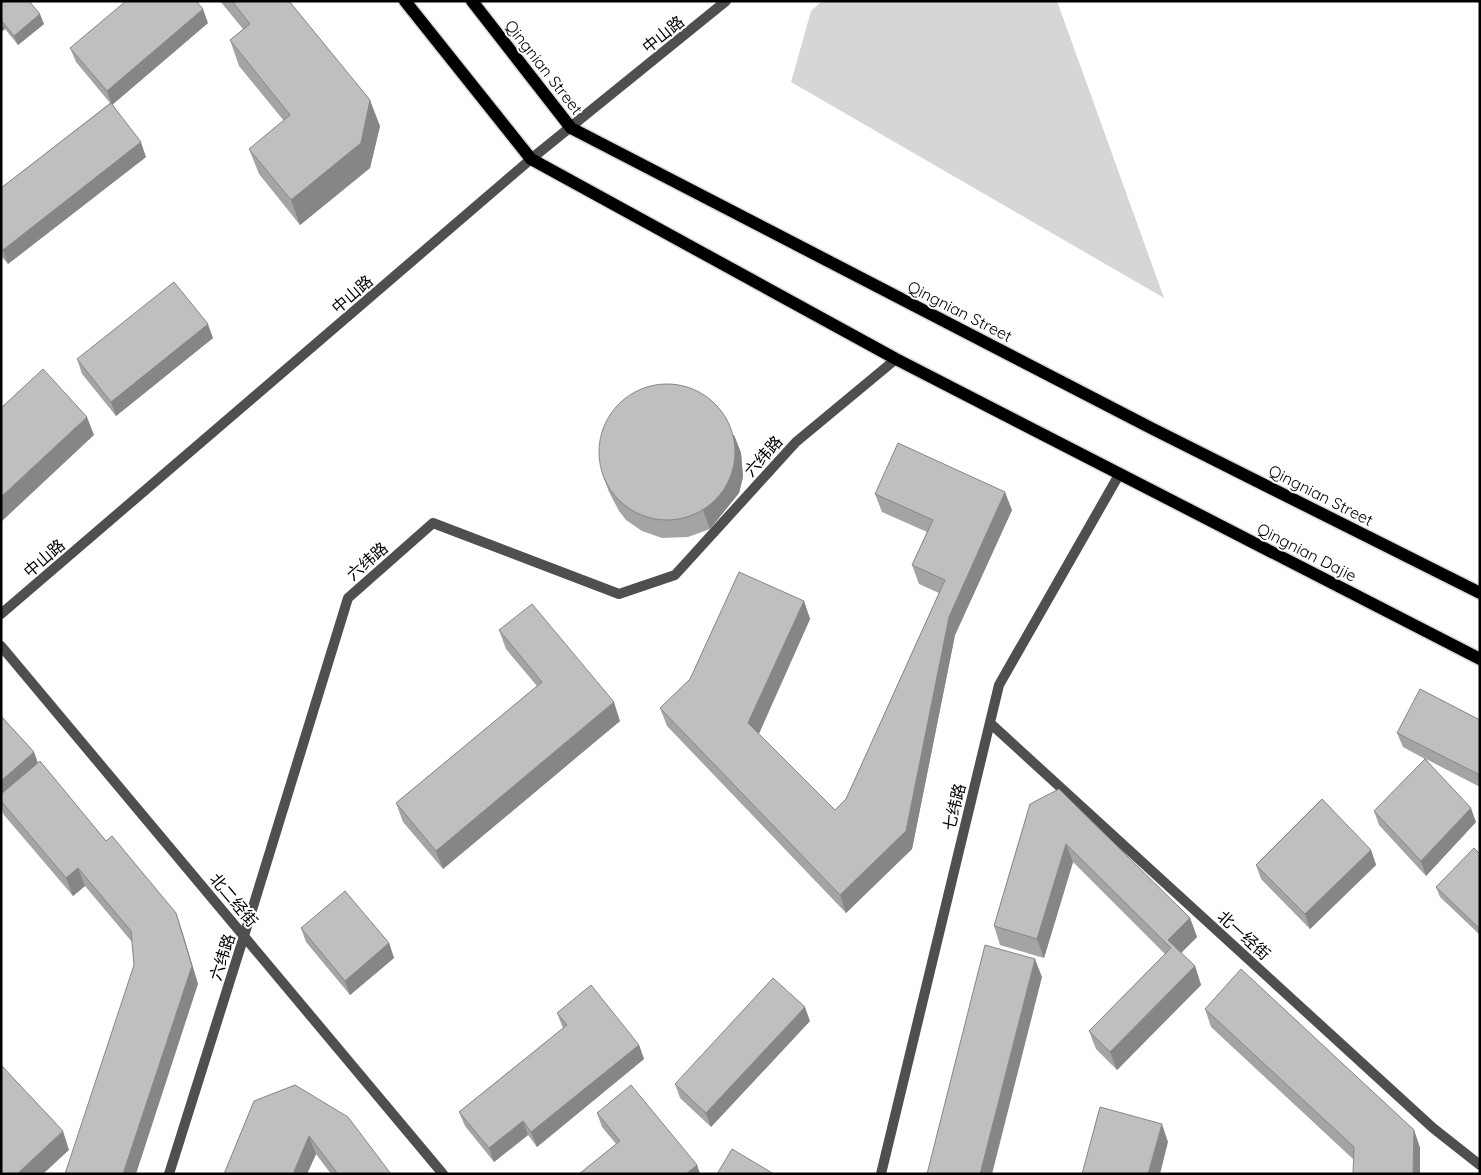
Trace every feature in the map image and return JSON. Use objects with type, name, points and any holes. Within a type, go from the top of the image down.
[{"type":"main road","points":[[405,1],[531,159],[896,359],[1120,473]]},
{"type":"main road","name":"Qingnian Street","points":[[472,1],[571,128],[1151,428],[1480,593]]},
{"type":"main road","name":"Qingnian Dajie","points":[[1120,473],[1480,659]]},
{"type":"street","name":"中山路","points":[[1,614],[531,159],[726,1]]},
{"type":"street","name":"六纬路","points":[[169,1174],[348,598],[433,523],[619,594],[675,575],[796,442],[896,359]]},
{"type":"street","name":"七纬路","points":[[881,1174],[999,685],[1120,473]]},
{"type":"street","name":"北二经街","points":[[1,646],[443,1174]]},
{"type":"street","name":"北一经街","points":[[990,723],[1433,1128],[1480,1166]]},
{"type":"shaded area","points":[[822,1],[1057,1],[1164,298],[791,82],[811,11]]},
{"type":"building","points":[[1,1],[29,1],[40,14],[14,36],[1,20]]},
{"type":"building","points":[[126,1],[196,1],[203,9],[107,91],[70,48]]},
{"type":"building","points":[[232,1],[289,1],[370,100],[361,143],[291,200],[249,149],[290,115],[230,40],[250,24]]},
{"type":"building","points":[[111,103],[141,142],[3,250],[1,248],[1,188]]},
{"type":"building","points":[[174,282],[208,324],[111,402],[77,359]]},
{"type":"building","points":[[43,369],[87,417],[1,497],[1,408]]},
{"type":"building","points":[[667,384],[693,389],[715,404],[730,426],[735,452],[730,478],[715,500],[693,515],[667,520],[641,515],[619,500],[604,478],[599,452],[604,426],[619,404],[641,389]]},
{"type":"building","points":[[898,443],[1005,492],[949,617],[906,831],[840,895],[660,708],[690,679],[739,572],[804,601],[748,723],[835,810],[846,799],[945,580],[912,565],[933,520],[875,494]]},
{"type":"building","points":[[532,604],[614,702],[436,851],[396,803],[542,682],[499,630]]},
{"type":"building","points":[[1420,689],[1480,720],[1480,775],[1397,733]]},
{"type":"building","points":[[1,716],[34,752],[1,781]]},
{"type":"building","points":[[1425,759],[1471,808],[1421,861],[1374,811]]},
{"type":"building","points":[[40,761],[106,841],[112,836],[176,913],[192,966],[123,1174],[65,1174],[134,965],[131,931],[78,868],[66,878],[1,801],[1,794]]},
{"type":"building","points":[[1059,789],[1190,918],[1168,940],[1195,966],[1110,1052],[1089,1031],[1171,948],[1066,844],[1037,939],[994,926],[1030,804]]},
{"type":"building","points":[[1322,799],[1371,850],[1305,914],[1256,865]]},
{"type":"building","points":[[1474,848],[1480,854],[1480,929],[1436,887]]},
{"type":"building","points":[[345,891],[389,943],[345,981],[301,928]]},
{"type":"building","points":[[985,945],[1035,959],[980,1174],[927,1174]]},
{"type":"building","points":[[1241,969],[1414,1130],[1413,1174],[1353,1174],[1354,1147],[1205,1009]]},
{"type":"building","points":[[773,978],[805,1007],[706,1113],[675,1084]]},
{"type":"building","points":[[591,985],[639,1045],[531,1132],[523,1121],[489,1148],[459,1112],[567,1025],[557,1013]]},
{"type":"building","points":[[1,1065],[63,1131],[17,1174],[1,1174]]},
{"type":"building","points":[[295,1085],[348,1117],[391,1174],[338,1174],[309,1136],[293,1174],[224,1174],[254,1101]]},
{"type":"building","points":[[631,1085],[697,1165],[686,1174],[579,1174],[620,1141],[597,1113]]},
{"type":"building","points":[[1100,1107],[1162,1124],[1148,1174],[1082,1174]]},
{"type":"building","points":[[732,1149],[774,1174],[717,1174]]}]
